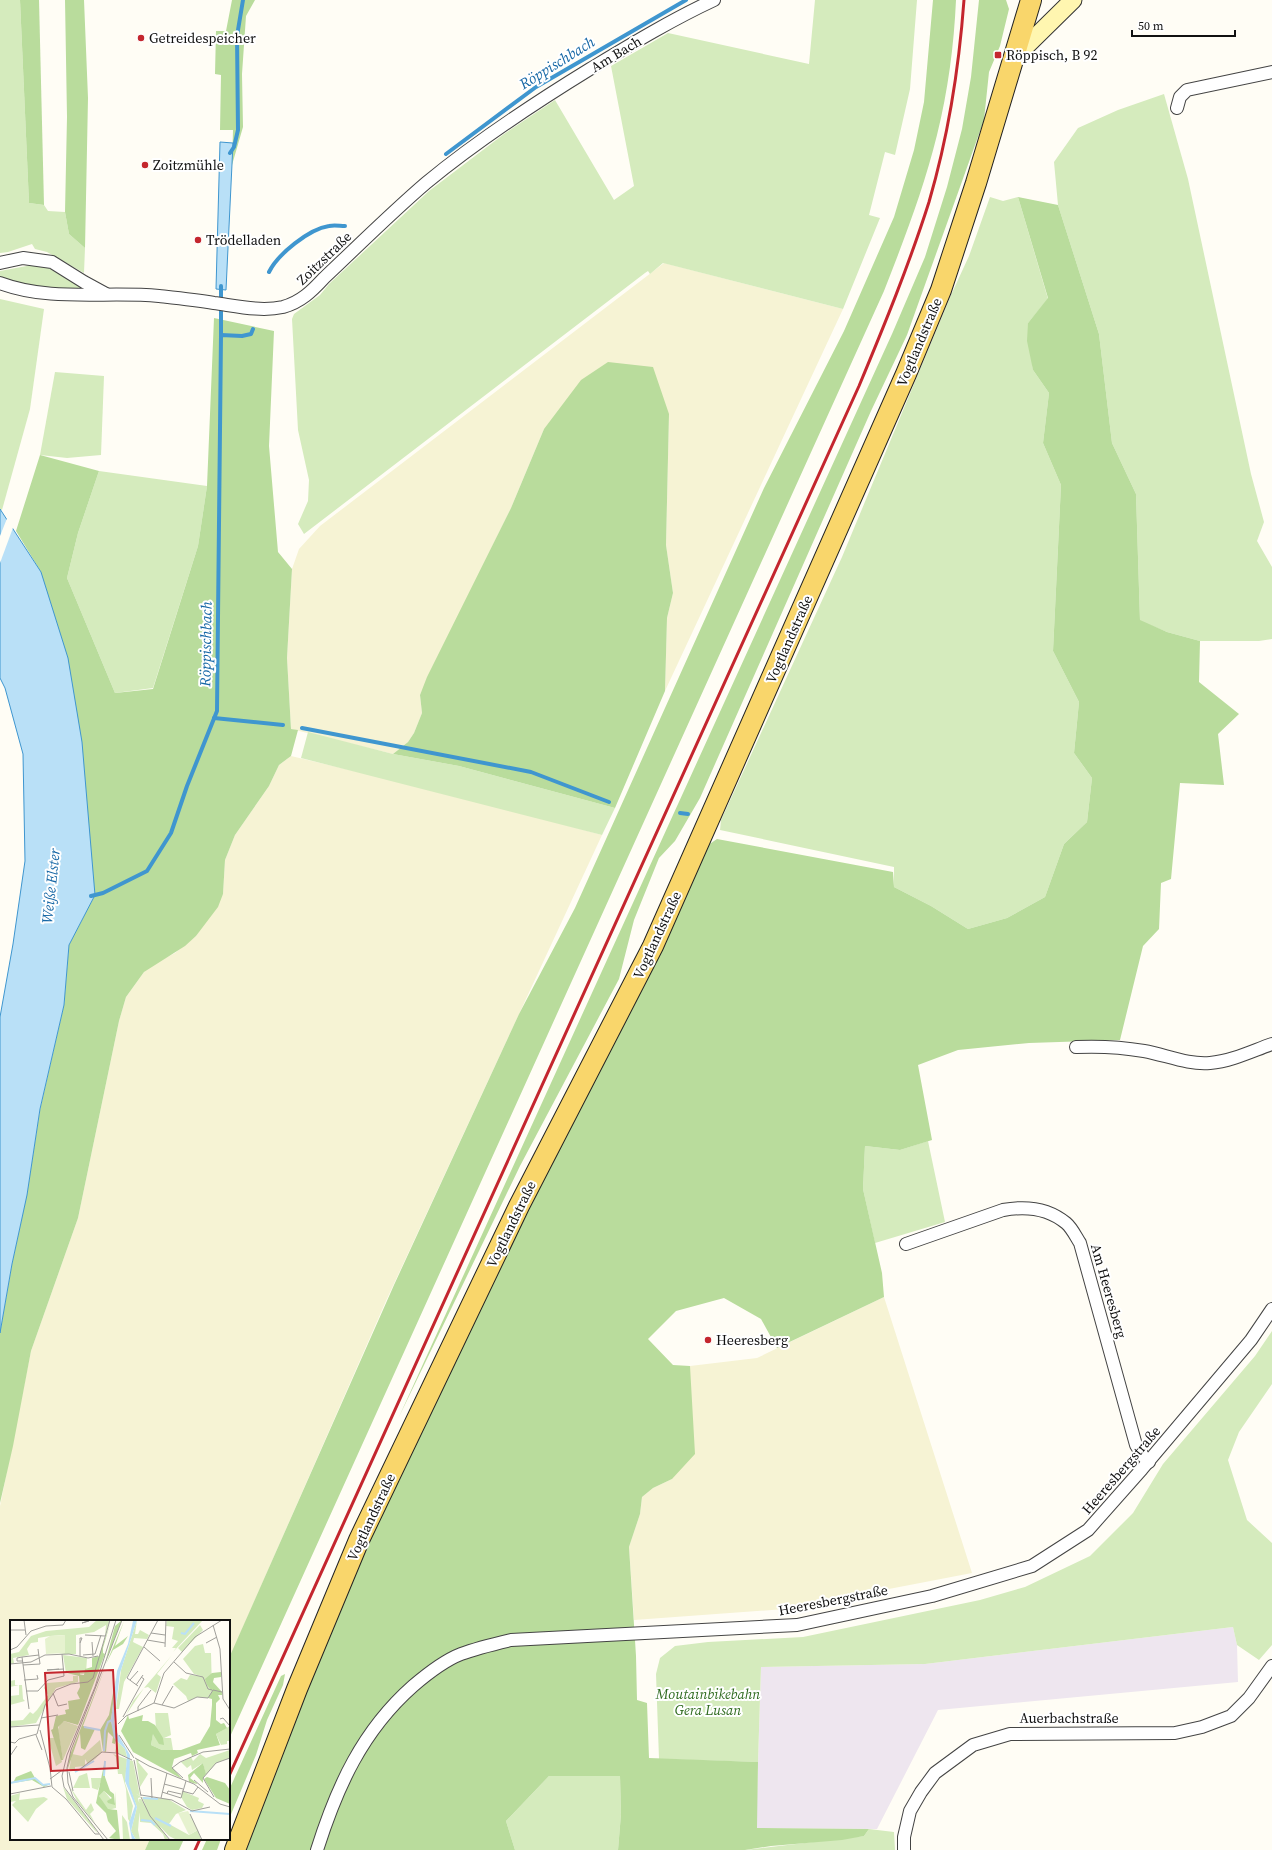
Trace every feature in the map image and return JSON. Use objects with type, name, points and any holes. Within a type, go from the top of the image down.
[{"type":"main road","name":"Vogtlandstraße","points":[[235,1850],[297,1689],[359,1540],[519,1206],[653,946],[906,374],[941,290],[976,183],[1031,0]]},
{"type":"street","name":"Am Bach","points":[[521,113],[624,48],[693,9],[714,0]]},
{"type":"street","points":[[1013,59],[1073,0]]},
{"type":"street","points":[[1177,108],[1180,97],[1187,90],[1272,72]]},
{"type":"street","name":"Zoitzstraße","points":[[0,283],[34,293],[81,296],[106,294],[157,296],[266,309],[282,307],[297,302],[310,294],[324,278],[426,183],[521,113]]},
{"type":"street","name":"Zoitzstraße","points":[[0,263],[23,258],[52,262],[106,294]]},
{"type":"street","points":[[1076,1047],[1101,1046],[1144,1051],[1178,1060],[1209,1063],[1235,1058],[1272,1044]]},
{"type":"street","name":"Am Heeresberg","points":[[906,1244],[1003,1210],[1018,1207],[1047,1211],[1067,1224],[1080,1243],[1136,1445],[1149,1462]]},
{"type":"street","name":"Heeresbergstraße","points":[[317,1850],[339,1788],[357,1752],[380,1720],[406,1692],[430,1671],[460,1654],[511,1640],[797,1626],[932,1596],[1032,1566],[1088,1530],[1149,1462],[1250,1340],[1272,1309]]},
{"type":"street","name":"Auerbachstraße","points":[[904,1850],[904,1837],[910,1811],[921,1792],[935,1773],[973,1745],[1010,1734],[1175,1733],[1202,1727],[1231,1716],[1249,1698],[1272,1666]]},
{"type":"shaded area","points":[[664,263],[843,309],[665,691],[667,618],[673,593],[666,545],[669,414],[544,429],[511,508],[420,695],[422,713],[414,733],[408,742],[393,754],[291,729],[287,658],[292,569],[299,549],[320,526]]},
{"type":"shaded area","points":[[291,756],[459,796],[602,835],[386,1301],[230,1657],[230,1620],[10,1620],[10,1840],[150,1840],[145,1850],[0,1850],[0,1506],[31,1351],[78,1218],[119,1021],[126,997],[144,972],[155,963],[175,953],[196,936],[223,894],[225,860],[235,835],[269,786],[279,765]]},
{"type":"shaded area","points":[[884,1297],[972,1573],[785,1609],[634,1620],[629,1547],[640,1514],[642,1497],[653,1488],[672,1479],[690,1375],[690,1366],[757,1358]]},
{"type":"shaded area","points":[[1233,1627],[1237,1645],[1238,1682],[938,1710],[877,1829],[756,1828],[761,1667],[925,1664]]},
{"type":"green space","points":[[0,0],[20,0],[29,203],[44,205],[48,211],[65,212],[69,234],[85,248],[84,273],[47,252],[35,249],[32,244],[8,252],[0,253]]},
{"type":"green space","points":[[20,0],[39,0],[44,205],[29,203]]},
{"type":"green space","points":[[65,0],[84,0],[88,98],[85,248],[69,234],[65,212],[67,117]]},
{"type":"green space","points":[[232,0],[255,0],[246,16],[242,74],[243,127],[232,165],[233,130],[220,130],[221,75],[215,74],[216,31],[226,31]]},
{"type":"green space","points":[[815,0],[917,0],[910,89],[895,155],[885,152],[869,215],[880,218],[843,309],[663,263],[650,274],[648,271],[645,273],[304,534],[298,524],[308,501],[309,480],[298,430],[292,319],[294,314],[320,295],[329,284],[429,191],[504,134],[555,100],[614,200],[634,186],[611,66],[668,33],[809,64]]},
{"type":"green space","points":[[933,0],[956,0],[952,51],[937,135],[920,194],[884,291],[230,1737],[230,1656],[394,1285],[519,1014],[575,908],[764,488],[844,331],[894,217],[914,150],[924,102]]},
{"type":"green space","points":[[979,0],[1006,0],[1009,9],[1000,46],[989,72],[984,120],[907,335],[871,411],[700,798],[675,841],[659,858],[634,920],[619,979],[520,1166],[398,1419],[892,334],[925,257],[947,187],[962,129],[971,77]]},
{"type":"green space","points":[[1164,94],[1188,179],[1251,474],[1264,522],[1257,541],[1272,567],[1272,639],[1259,641],[1200,641],[1167,632],[1140,621],[1136,494],[1112,443],[1099,334],[1058,205],[1054,162],[1078,128],[1118,110]]},
{"type":"green space","points":[[990,197],[1003,201],[1018,197],[1048,299],[1028,323],[1033,370],[1049,393],[1043,443],[1061,485],[1053,651],[1079,702],[1074,753],[1092,778],[1087,822],[1064,844],[1045,897],[1007,918],[968,929],[931,906],[894,887],[894,867],[720,830],[721,820],[842,557],[951,295],[969,256]]},
{"type":"green space","points":[[1018,197],[1058,205],[1099,334],[1112,443],[1136,494],[1140,620],[1167,632],[1200,641],[1199,682],[1239,714],[1218,734],[1224,785],[1180,783],[1171,879],[1161,883],[1159,929],[1143,946],[1120,1040],[1029,1043],[958,1050],[918,1065],[932,1140],[900,1150],[865,1146],[863,1189],[882,1273],[884,1297],[777,1348],[761,1319],[724,1298],[676,1311],[648,1339],[673,1365],[690,1366],[695,1454],[672,1479],[653,1488],[642,1497],[640,1514],[629,1547],[636,1656],[637,1700],[647,1703],[649,1758],[758,1762],[757,1828],[869,1829],[864,1836],[842,1840],[771,1846],[745,1850],[618,1850],[621,1814],[620,1776],[549,1776],[506,1821],[515,1850],[246,1850],[315,1669],[350,1584],[390,1494],[528,1206],[708,845],[717,839],[893,872],[894,887],[931,906],[968,929],[1007,918],[1045,897],[1064,844],[1087,822],[1092,778],[1074,753],[1079,702],[1053,651],[1061,485],[1043,443],[1049,393],[1033,370],[1027,341],[1028,323],[1048,298]]},
{"type":"green space","points":[[32,265],[47,267],[85,290],[47,290],[0,278],[0,271]]},
{"type":"green space","points":[[0,299],[44,309],[30,409],[2,510],[0,509]]},
{"type":"green space","points":[[214,318],[274,331],[269,446],[278,552],[292,569],[287,658],[291,729],[298,730],[291,756],[279,765],[269,786],[235,835],[225,860],[223,894],[218,907],[196,936],[185,946],[144,972],[126,997],[119,1021],[78,1218],[31,1351],[13,1446],[0,1503],[0,1333],[12,1264],[27,1194],[40,1110],[64,1005],[69,945],[95,895],[41,572],[16,531],[40,455],[99,471],[78,533],[67,578],[115,693],[153,689],[198,546],[207,486]]},
{"type":"green space","points":[[608,362],[653,367],[669,414],[666,545],[673,593],[667,618],[665,691],[615,808],[459,766],[393,754],[408,742],[414,733],[422,713],[420,695],[427,677],[511,508],[544,429],[581,380]]},
{"type":"green space","points":[[55,372],[104,376],[101,455],[67,458],[40,455]]},
{"type":"green space","points":[[99,471],[207,486],[198,546],[153,688],[115,693],[67,578],[78,533]]},
{"type":"green space","points":[[308,732],[393,754],[459,766],[615,808],[602,835],[301,758]]},
{"type":"green space","points":[[928,1141],[945,1222],[875,1243],[863,1189],[865,1146],[900,1150]]},
{"type":"green space","name":"Moutainbikebahn Gera Lusan","points":[[1272,1331],[1272,1384],[1239,1432],[1228,1460],[1247,1520],[1272,1543],[1272,1645],[1259,1660],[1237,1645],[1233,1627],[925,1664],[761,1667],[758,1762],[659,1759],[656,1674],[660,1658],[675,1646],[708,1642],[803,1637],[980,1600],[1025,1587],[1090,1556],[1133,1513],[1163,1464],[1255,1356]]},
{"type":"green space","points":[[285,1674],[283,1685],[267,1720],[256,1755],[230,1817],[230,1788],[281,1676]]},
{"type":"green space","points":[[549,1776],[620,1776],[621,1814],[618,1850],[515,1850],[506,1821]]},
{"type":"green space","points":[[869,1829],[894,1832],[895,1850],[745,1850],[864,1836]]},
{"type":"green space","points":[[150,1840],[184,1840],[179,1850],[145,1850]]},
{"type":"green space","points":[[207,1840],[221,1840],[217,1850],[202,1850]]},
{"type":"water","points":[[220,142],[233,143],[226,290],[216,289]]},
{"type":"water","name":"Weiße Elster","points":[[0,509],[41,572],[68,658],[82,742],[95,895],[69,945],[64,1005],[40,1109],[27,1195],[12,1264],[0,1333],[0,1017],[13,944],[25,861],[23,754],[5,688],[0,678]]},
{"type":"pier","points":[[8,516],[14,525],[0,563],[0,536]]},
{"type":"waterway","points":[[230,153],[234,147],[238,130],[237,36],[243,0]]},
{"type":"waterway","name":"Röppischbach","points":[[446,154],[536,87],[686,0]]},
{"type":"waterway","name":"Röppischbach","points":[[269,272],[273,265],[287,250],[312,232],[331,226],[345,226]]},
{"type":"waterway","points":[[221,286],[221,335]]},
{"type":"waterway","name":"Röppischbach","points":[[91,896],[103,893],[147,871],[171,833],[187,786],[217,711],[221,335],[242,336],[251,334],[253,329]]},
{"type":"waterway","points":[[214,718],[283,725]]},
{"type":"waterway","points":[[302,728],[531,772],[609,802]]},
{"type":"waterway","points":[[680,813],[688,814]]},
{"type":"railway","points":[[230,1774],[859,386],[913,249],[936,177],[956,77],[964,0]]},
{"type":"railway","points":[[195,1850],[200,1840]]},
{"type":"place","name":"Getreidespeicher","points":[[141,38]]},
{"type":"place","name":"Röppisch, B 92","points":[[998,55]]},
{"type":"place","name":"Zoitzmühle","points":[[145,165]]},
{"type":"place","name":"Trödelladen","points":[[198,240]]},
{"type":"place","name":"Heeresberg","points":[[708,1340]]}]
